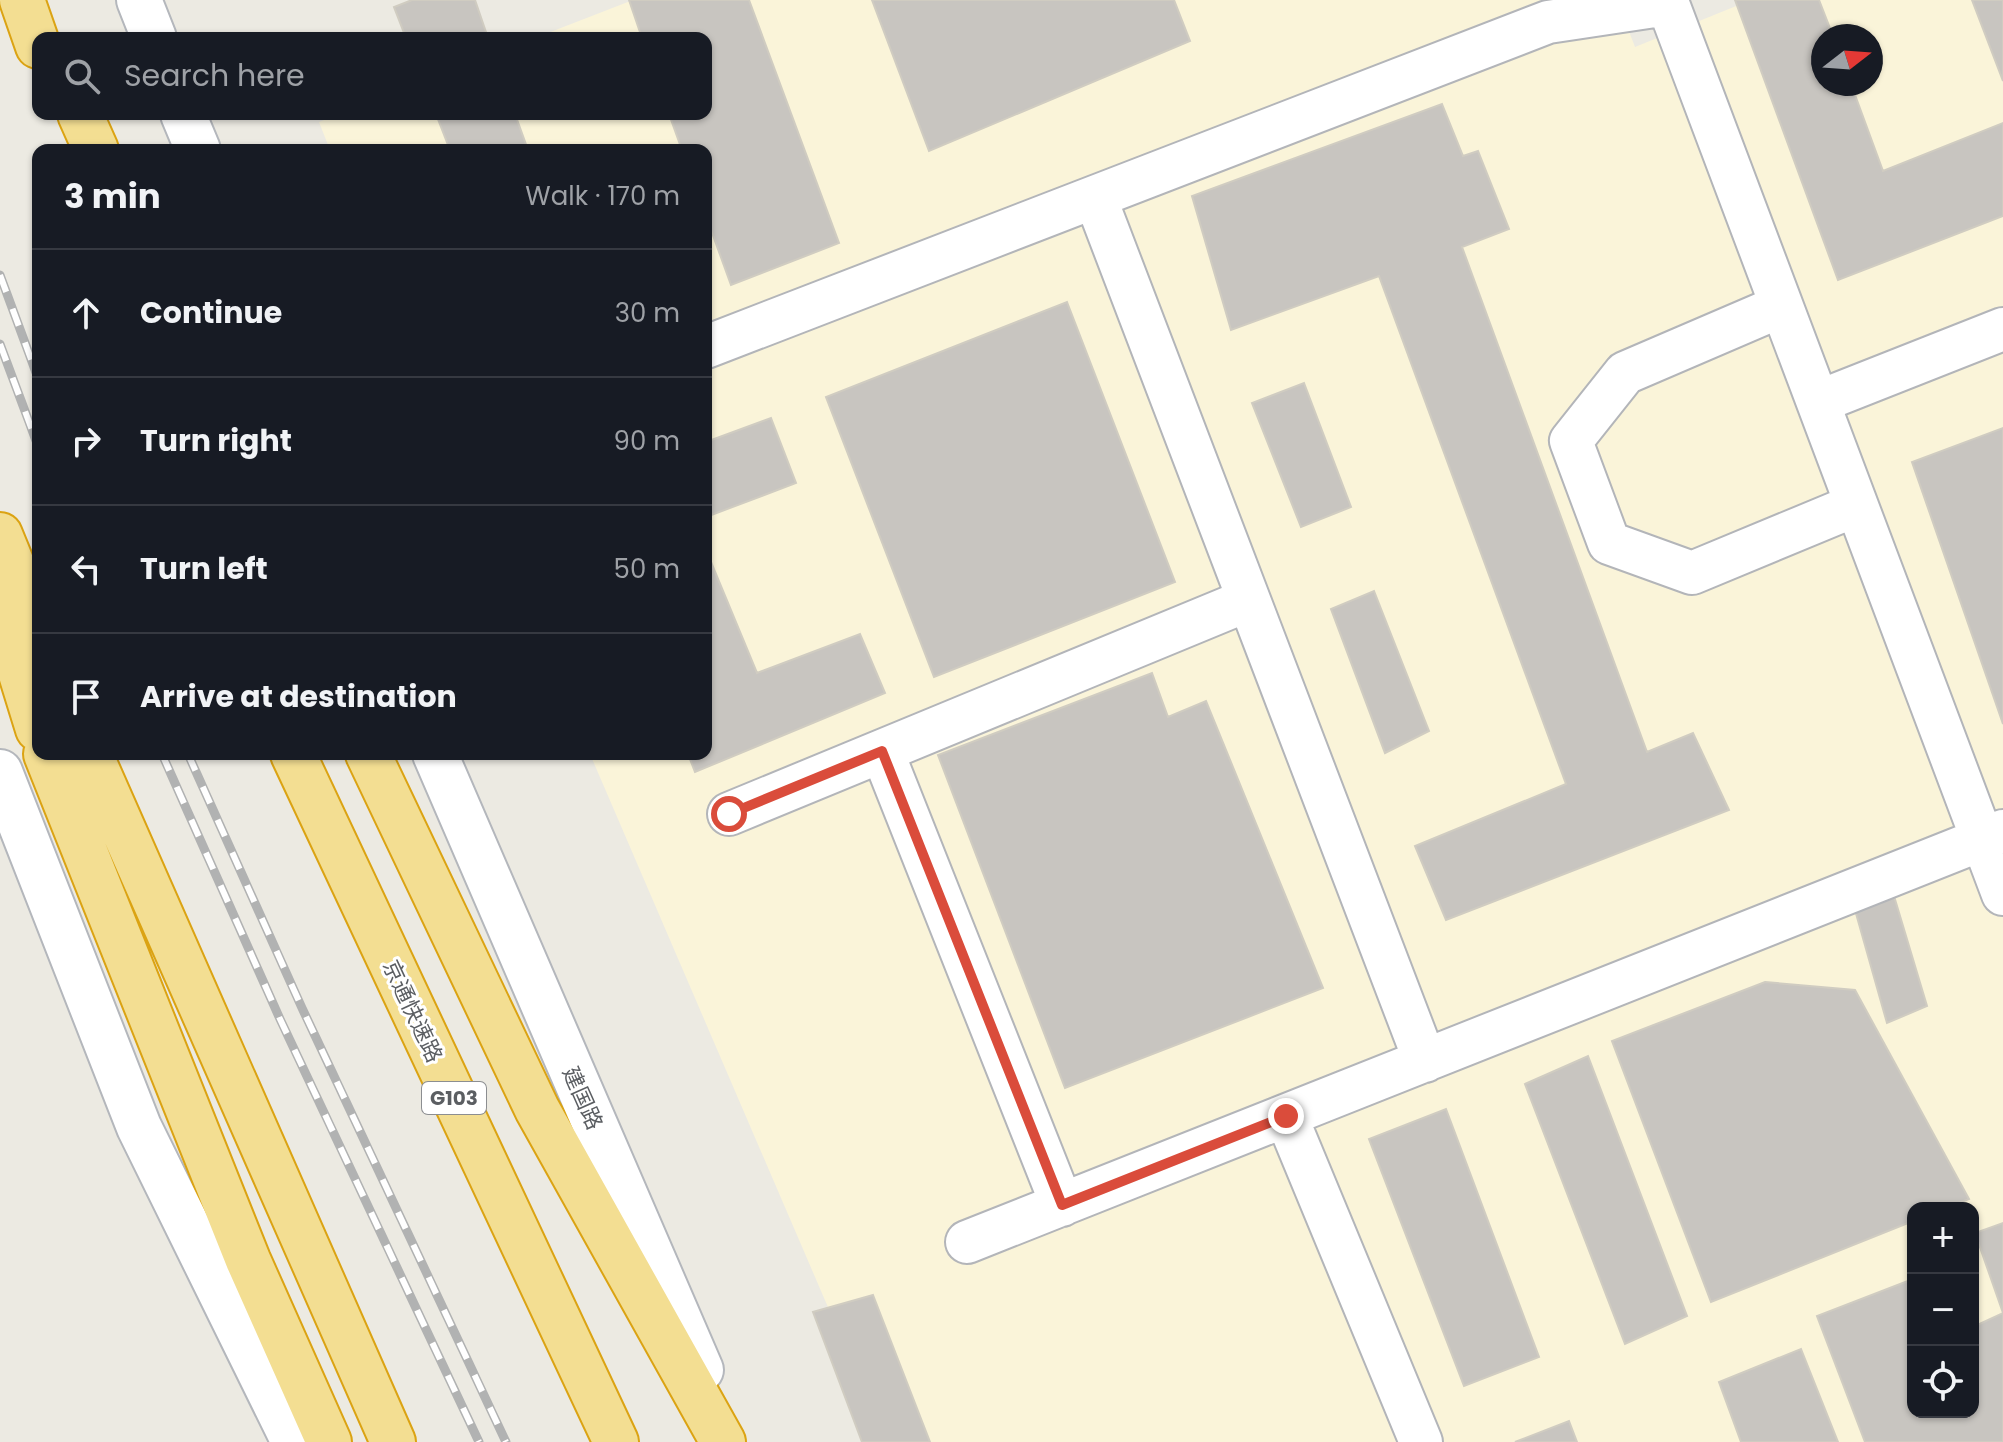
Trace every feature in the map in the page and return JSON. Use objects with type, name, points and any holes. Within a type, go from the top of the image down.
[{"type":"highway","points":[[22,0],[33,32]]},
{"type":"highway","points":[[30,0],[43,32]]},
{"type":"highway","points":[[64,120],[73,144]]},
{"type":"highway","points":[[83,120],[93,144]]},
{"type":"highway","points":[[0,535],[32,613]]},
{"type":"highway","points":[[0,606],[32,710]]},
{"type":"highway","points":[[48,760],[248,1260],[329,1442]]},
{"type":"highway","points":[[93,760],[393,1442]]},
{"type":"highway","name":"京通快速路","points":[[296,760],[616,1442]]},
{"type":"highway","points":[[371,760],[537,1109],[723,1442]]},
{"type":"main road","points":[[139,0],[152,32]]},
{"type":"main road","points":[[186,120],[196,144]]},
{"type":"main road","name":"建国路","points":[[438,760],[733,1442]]},
{"type":"main road","points":[[0,772],[139,1127],[294,1442]]},
{"type":"street","points":[[712,345],[1548,22],[1668,4],[1856,505],[1993,835],[2003,894]]},
{"type":"street","points":[[1095,197],[1425,1061]]},
{"type":"street","points":[[1781,306],[1625,373],[1571,441],[1609,543],[1692,573],[1856,505]]},
{"type":"street","points":[[1818,402],[2003,329]]},
{"type":"street","points":[[729,814],[1248,600]]},
{"type":"street","points":[[882,751],[1062,1205]]},
{"type":"street","points":[[967,1242],[1993,835]]},
{"type":"street","points":[[1286,1116],[1421,1442]]},
{"type":"shaded area","points":[[633,0],[1617,0],[1635,47],[1751,0],[2003,0],[2003,1442],[886,1442],[593,760],[712,760],[712,144],[328,144],[319,122],[324,120],[712,120],[712,32],[550,32]]},
{"type":"building","points":[[412,0],[475,0],[486,32],[404,32],[394,7]]},
{"type":"building","points":[[629,0],[749,0],[839,243],[731,285],[712,233],[712,144],[680,144],[671,120],[712,120],[712,32],[640,32]]},
{"type":"building","points":[[872,0],[1174,0],[1190,41],[929,151]]},
{"type":"building","points":[[1735,0],[1819,0],[1828,24],[1811,24],[1811,96],[1855,96],[1883,171],[2003,123],[2003,216],[1838,280]]},
{"type":"building","points":[[1972,0],[2003,0],[2003,81]]},
{"type":"building","points":[[1442,104],[1463,156],[1478,151],[1509,229],[1462,247],[1647,752],[1693,733],[1729,810],[1446,920],[1415,846],[1566,784],[1379,276],[1231,330],[1192,196]]},
{"type":"building","points":[[438,120],[517,120],[526,144],[448,144]]},
{"type":"building","points":[[1067,302],[1175,582],[934,677],[826,397]]},
{"type":"building","points":[[1304,383],[1351,507],[1301,527],[1252,403]]},
{"type":"building","points":[[771,418],[796,483],[712,515],[712,440]]},
{"type":"building","points":[[2003,428],[2003,724],[1912,462]]},
{"type":"building","points":[[712,564],[757,673],[860,634],[885,693],[695,772],[690,760],[712,760]]},
{"type":"building","points":[[1374,591],[1429,731],[1385,753],[1331,609]]},
{"type":"building","points":[[1152,673],[1168,717],[1206,701],[1323,988],[1065,1088],[938,755]]},
{"type":"building","points":[[1894,896],[1927,1006],[1887,1023],[1855,910]]},
{"type":"building","points":[[1765,982],[1855,990],[1969,1199],[1961,1202],[1907,1202],[1907,1223],[1711,1302],[1612,1041]]},
{"type":"building","points":[[1588,1056],[1687,1316],[1625,1344],[1525,1084]]},
{"type":"building","points":[[1446,1109],[1539,1357],[1464,1386],[1369,1139]]},
{"type":"building","points":[[2003,1223],[2003,1313],[1979,1244],[1979,1232]]},
{"type":"building","points":[[1907,1281],[1907,1418],[1979,1418],[1979,1324],[2003,1313],[2003,1442],[1865,1442],[1817,1316]]},
{"type":"building","points":[[873,1295],[930,1442],[862,1442],[813,1312]]},
{"type":"building","points":[[1801,1349],[1838,1442],[1741,1442],[1719,1382]]},
{"type":"building","points":[[1569,1421],[1577,1442],[1515,1442]]},
{"type":"railway","points":[[0,275],[32,362]]},
{"type":"railway","points":[[0,344],[32,430]]},
{"type":"railway","points":[[165,760],[280,1019],[479,1442]]},
{"type":"railway","points":[[191,760],[302,1008],[506,1442]]},
{"type":"route","points":[[729,814],[882,751],[1062,1205],[1286,1116]]}]
